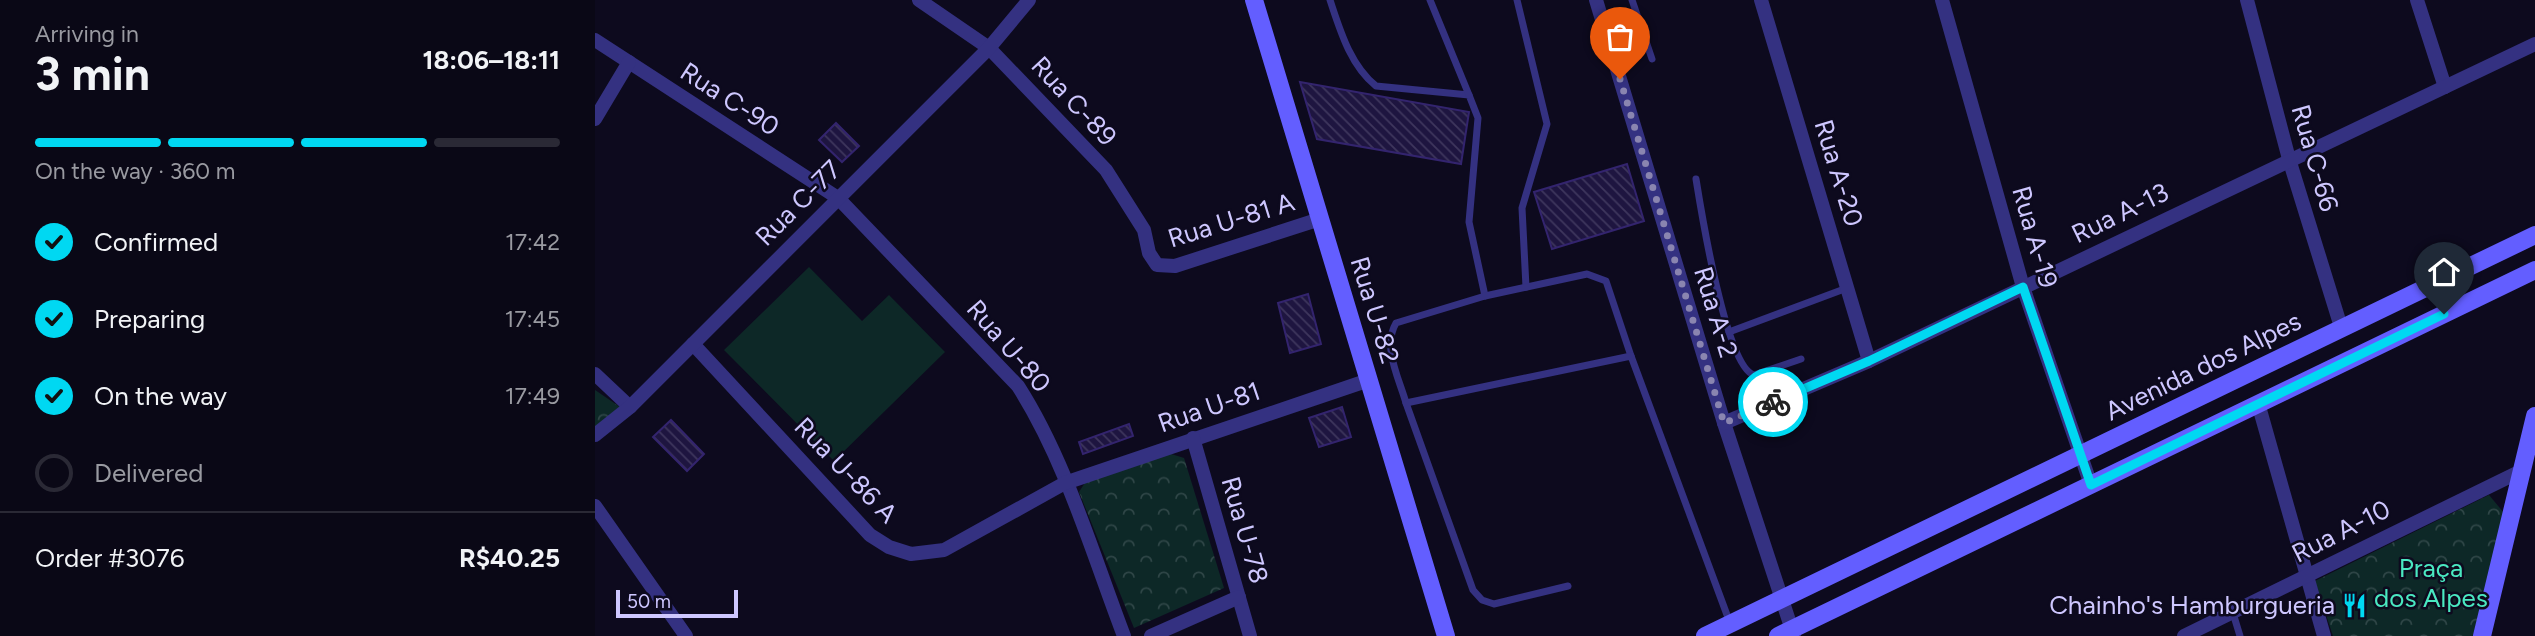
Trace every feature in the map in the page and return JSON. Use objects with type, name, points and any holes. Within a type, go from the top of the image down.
[{"type":"main road","name":"Rua U-82","points":[[1254,0],[1446,636]]},
{"type":"main road","name":"Avenida dos Alpes","points":[[1705,636],[2535,235]]},
{"type":"main road","points":[[1788,634],[2258,402],[2535,270]]},
{"type":"main road","points":[[2514,280],[2535,283]]},
{"type":"main road","points":[[2482,636],[2535,416]]},
{"type":"street","name":"Rua C-89","points":[[919,0],[989,48],[1106,170],[1145,230],[1149,253],[1157,265]]},
{"type":"street","name":"Rua C-77","points":[[595,435],[630,407],[989,48],[1029,0]]},
{"type":"street","name":"Rua A-2","points":[[1596,0],[1780,598],[1788,634]]},
{"type":"street","name":"Rua A-20","points":[[1761,0],[1869,361]]},
{"type":"street","name":"Rua A-19","points":[[1942,0],[2023,287],[2091,485]]},
{"type":"street","name":"Rua C-66","points":[[2247,0],[2289,159],[2341,327]]},
{"type":"street","points":[[2417,0],[2445,87]]},
{"type":"street","name":"Rua C-90","points":[[595,40],[838,198]]},
{"type":"street","name":"Rua A-13","points":[[1724,423],[1869,361],[2535,44]]},
{"type":"street","points":[[595,119],[629,62]]},
{"type":"street","name":"Rua U-80","points":[[838,198],[1019,386],[1034,410],[1124,636]]},
{"type":"street","name":"Rua U-81 A","points":[[1157,265],[1175,266],[1320,219]]},
{"type":"street","name":"Rua U-86 A","points":[[693,344],[870,535],[889,547],[911,554],[944,550],[1065,484]]},
{"type":"street","points":[[595,374],[630,407]]},
{"type":"street","name":"Rua U-81","points":[[1065,484],[1369,380]]},
{"type":"street","points":[[2258,402],[2324,636]]},
{"type":"street","name":"Rua U-78","points":[[1193,438],[1250,636]]},
{"type":"street","name":"Rua A-10","points":[[2184,636],[2521,471]]},
{"type":"street","points":[[595,506],[683,635]]},
{"type":"street","points":[[1151,636],[1239,597]]},
{"type":"lane","points":[[1329,0],[1344,42],[1366,78],[1376,86],[1469,95]]},
{"type":"lane","points":[[1430,0],[1478,118],[1469,222],[1485,296]]},
{"type":"lane","points":[[1517,0],[1547,124],[1522,208],[1526,287]]},
{"type":"lane","points":[[1632,0],[1652,59]]},
{"type":"lane","points":[[1696,179],[1706,240],[1729,332],[1746,373],[1753,374],[1801,359]]},
{"type":"lane","points":[[1569,586],[1494,604],[1482,600],[1473,590],[1406,403],[1389,345],[1390,333],[1396,323],[1485,296],[1587,274],[1606,281],[1730,624]]},
{"type":"lane","points":[[1729,332],[1848,288]]},
{"type":"lane","points":[[1406,403],[1631,356]]},
{"type":"lane","points":[[2233,612],[2240,636]]},
{"type":"green space","points":[[809,267],[862,321],[889,295],[945,352],[834,461],[724,350]]},
{"type":"green space","points":[[595,390],[620,407],[595,428]]},
{"type":"green space","points":[[1168,453],[1184,458],[1224,588],[1134,628],[1079,492],[1088,478]]},
{"type":"green space","name":"Praça dos Alpes","points":[[2489,495],[2504,513],[2473,636],[2333,636],[2315,581]]},
{"type":"building","points":[[1300,82],[1469,112],[1461,164],[1317,139]]},
{"type":"building","points":[[836,123],[859,146],[842,162],[819,140]]},
{"type":"building","points":[[1627,164],[1644,221],[1552,249],[1534,192]]},
{"type":"building","points":[[1308,294],[1321,344],[1290,353],[1278,303]]},
{"type":"building","points":[[1342,407],[1351,437],[1319,447],[1309,418]]},
{"type":"building","points":[[671,420],[704,454],[687,471],[653,437]]},
{"type":"building","points":[[1129,424],[1133,436],[1083,454],[1079,442]]},
{"type":"way so far","points":[[1620,79],[1724,423],[1773,402]]},
{"type":"place","name":"Chainho's Hamburgueria","points":[[2355,605]]},
{"type":"route","points":[[1773,402],[1869,361],[2023,287],[2091,485],[2444,314]]}]
